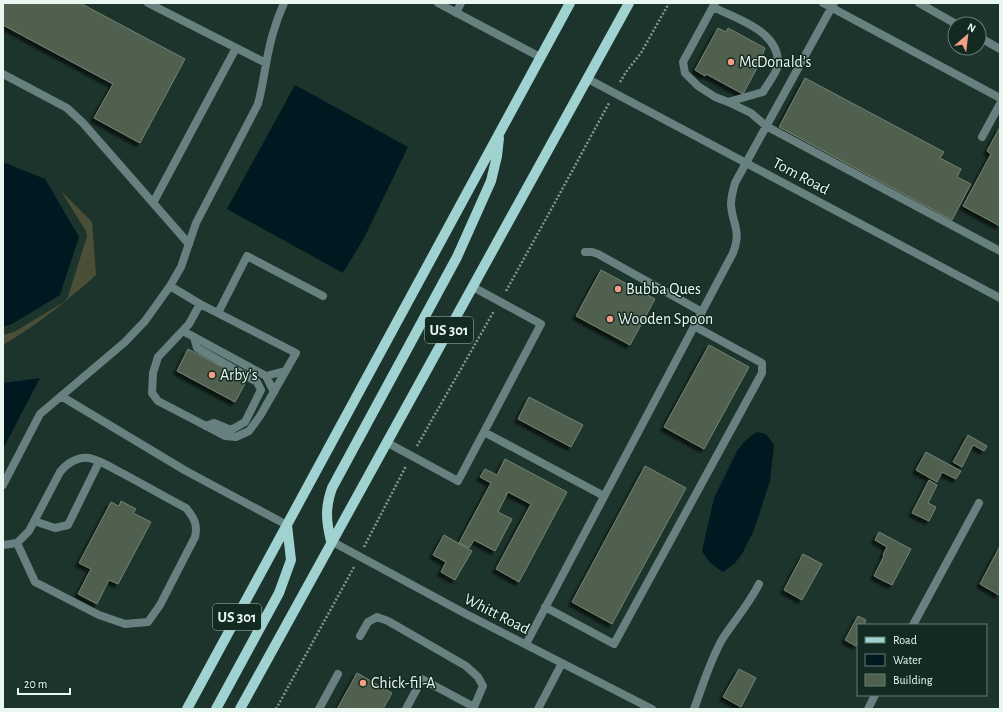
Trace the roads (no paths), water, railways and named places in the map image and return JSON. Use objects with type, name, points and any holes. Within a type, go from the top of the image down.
[{"type":"main road","name":"US 301","points":[[187,709],[570,3]]},
{"type":"main road","name":"US 301","points":[[240,709],[331,541],[629,3]]},
{"type":"main road","points":[[331,541],[326,512],[332,488],[457,257],[491,181],[497,156],[500,131]]},
{"type":"main road","points":[[216,709],[279,593],[291,560],[287,525]]},
{"type":"street","points":[[148,3],[266,63]]},
{"type":"street","points":[[3,485],[40,414],[126,342],[145,321],[170,286],[181,267],[196,223],[258,104],[274,27],[284,3]]},
{"type":"street","points":[[438,3],[540,57]]},
{"type":"street","points":[[456,13],[461,3]]},
{"type":"street","points":[[823,3],[833,5],[1000,98]]},
{"type":"street","points":[[919,3],[947,19]]},
{"type":"street","points":[[728,102],[763,92],[778,67],[776,50],[769,39],[755,28],[714,5],[684,62],[685,73],[704,90],[715,97],[751,113],[766,126],[1000,251]]},
{"type":"street","points":[[526,644],[733,253],[737,242],[737,231],[731,205],[735,182],[833,5]]},
{"type":"street","points":[[987,42],[1000,49]]},
{"type":"street","points":[[153,203],[236,48]]},
{"type":"street","points":[[3,74],[67,108],[83,123],[189,244]]},
{"type":"street","name":"Tom Road","points":[[588,79],[1000,298]]},
{"type":"street","points":[[982,137],[1000,104]]},
{"type":"street","points":[[585,252],[598,254],[702,312]]},
{"type":"street","points":[[218,313],[247,256],[323,296]]},
{"type":"street","points":[[170,286],[200,304],[296,353],[260,416],[249,431],[236,437],[225,436],[158,401],[152,393],[153,373],[158,357],[189,324],[200,304]]},
{"type":"street","points":[[386,442],[458,481],[542,324],[473,287]]},
{"type":"street","points":[[545,607],[614,644],[762,373],[762,363],[694,326]]},
{"type":"street","points":[[183,331],[266,376],[274,392]]},
{"type":"street","points":[[194,337],[197,348],[257,382],[261,390],[245,422],[231,430],[214,423],[206,426]]},
{"type":"street","points":[[266,376],[286,372]]},
{"type":"street","points":[[61,396],[186,471],[287,525]]},
{"type":"street","points":[[484,432],[604,496]]},
{"type":"street","points":[[3,545],[16,543],[29,531],[60,472],[66,464],[76,460],[88,458],[124,474],[186,508],[192,516],[197,528],[195,537],[160,605],[148,622],[125,624],[99,615],[35,582],[16,543]]},
{"type":"street","points":[[34,521],[55,528],[68,525],[99,462]]},
{"type":"street","points":[[914,624],[979,503]]},
{"type":"street","name":"Whitt Road","points":[[331,541],[466,614],[652,709]]},
{"type":"street","points":[[694,709],[710,663],[724,638],[753,597],[759,584]]},
{"type":"street","points":[[360,636],[368,622],[376,617],[388,621],[466,666],[478,677],[483,686],[473,708],[422,679],[406,709]]},
{"type":"street","points":[[538,709],[562,663]]},
{"type":"street","points":[[319,709],[338,674]]},
{"type":"street","points":[[868,709],[875,696]]},
{"type":"water","points":[[295,85],[408,147],[364,238],[343,273],[227,209]]},
{"type":"water","points":[[3,162],[45,179],[79,237],[60,295],[12,324],[3,327]]},
{"type":"water","points":[[40,378],[3,449],[3,383]]},
{"type":"water","points":[[756,432],[766,434],[774,445],[770,481],[754,530],[742,554],[735,563],[723,572],[710,563],[702,551],[714,498],[737,451],[744,442]]},
{"type":"place","name":"McDonald's","points":[[731,62]]},
{"type":"place","name":"Bubba Ques","points":[[618,289]]},
{"type":"place","name":"Wooden Spoon","points":[[610,319]]},
{"type":"place","name":"Arby's","points":[[212,375]]},
{"type":"place","name":"Chick-fil-A","points":[[363,683]]}]
